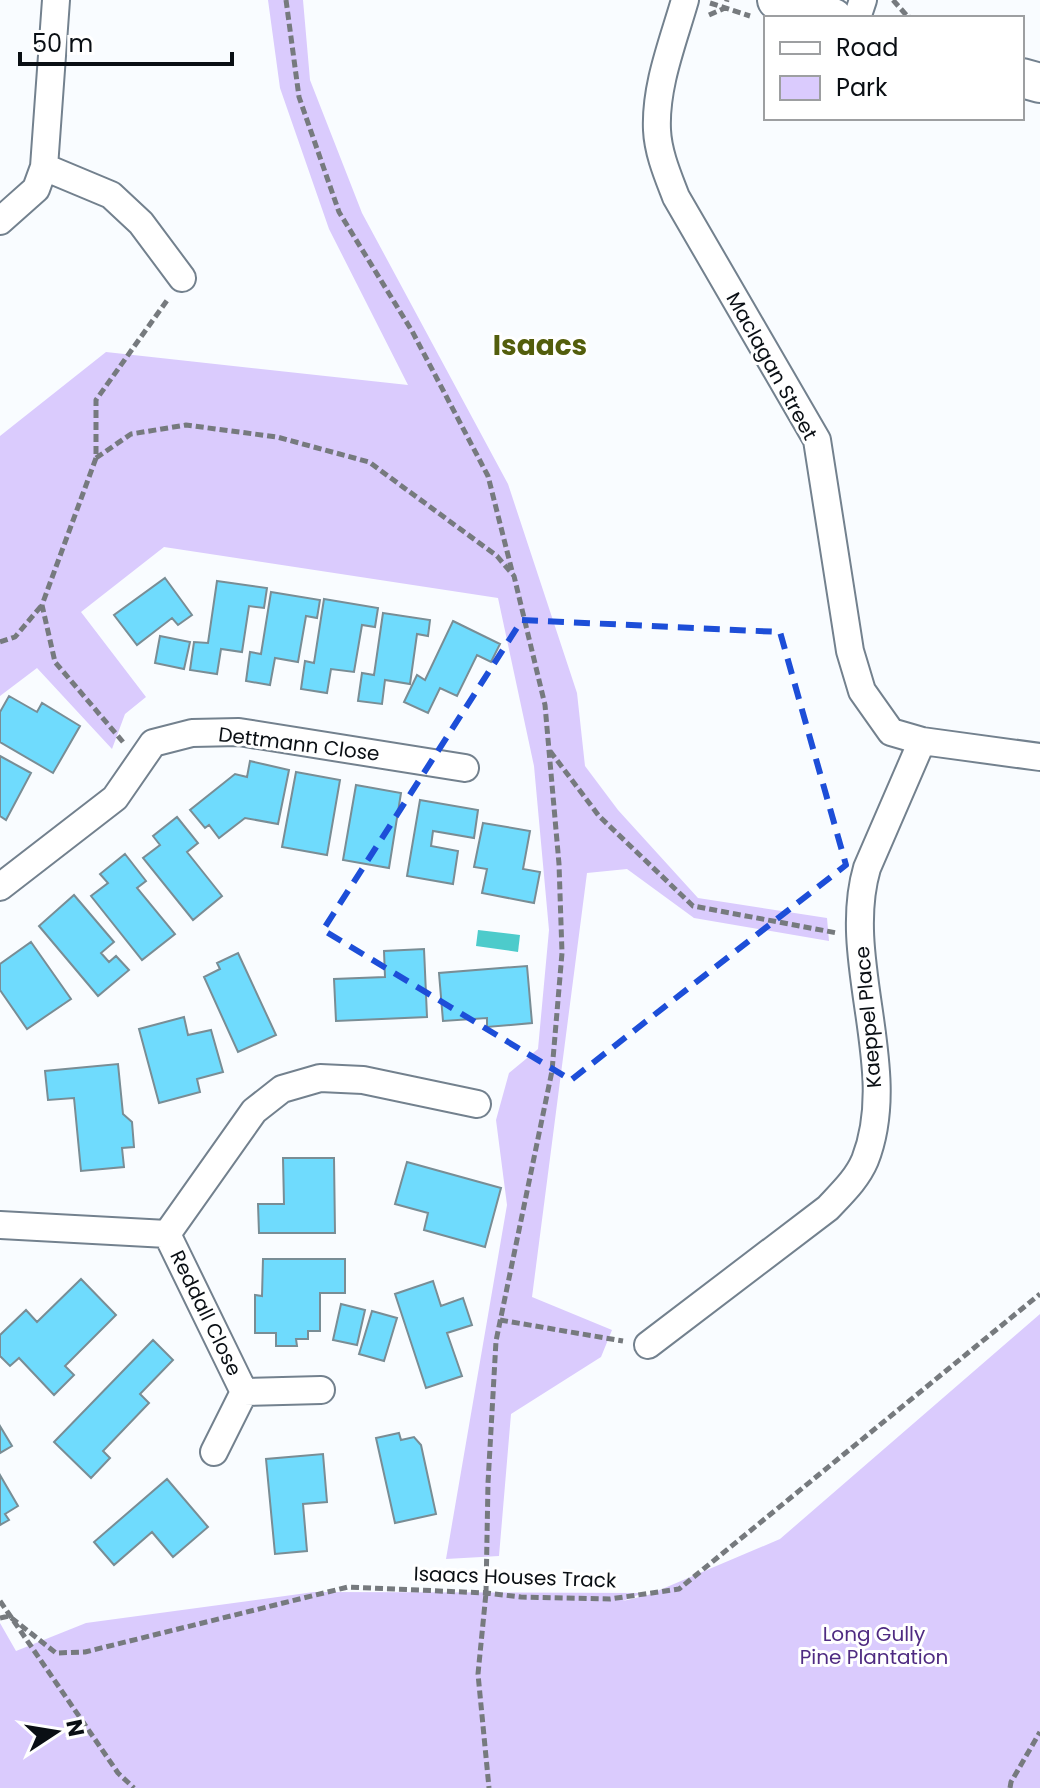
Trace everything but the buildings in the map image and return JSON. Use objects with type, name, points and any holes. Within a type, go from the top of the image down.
[{"type":"street","points":[[0,221],[36,189],[44,167],[56,0]]},
{"type":"street","name":"Maclagan Street","points":[[685,0],[660,90],[657,131],[665,167],[676,197],[817,440],[850,651],[862,691],[891,732],[922,741],[1040,757]]},
{"type":"street","points":[[777,0],[827,16]]},
{"type":"street","points":[[44,167],[111,195],[141,223],[182,278]]},
{"type":"street","name":"Dettmann Close","points":[[0,887],[115,798],[153,743],[192,733],[239,732],[465,768]]},
{"type":"street","name":"Kaeppel Place","points":[[648,1345],[828,1208],[850,1185],[865,1160],[876,1091],[860,917],[862,887],[867,868],[922,741]]},
{"type":"street","name":"Reddall Close","points":[[167,1234],[254,1111],[282,1089],[320,1078],[363,1080],[477,1104]]},
{"type":"street","name":"Reddall Close","points":[[0,1225],[167,1234]]},
{"type":"street","name":"Reddall Close","points":[[167,1234],[244,1392]]},
{"type":"street","name":"Reddall Close","points":[[244,1392],[321,1390]]},
{"type":"street","name":"Reddall Close","points":[[214,1452],[244,1392]]},
{"type":"path","points":[[286,0],[299,97],[339,212],[412,331],[488,476],[545,705],[559,864],[562,953],[552,1071],[496,1341],[486,1593],[478,1674],[489,1788]]},
{"type":"path","points":[[725,8],[727,0]]},
{"type":"path","points":[[893,0],[907,16]]},
{"type":"path","points":[[0,642],[15,637],[42,605],[96,458],[96,400],[182,278]]},
{"type":"path","points":[[96,458],[131,434],[186,425],[277,437],[369,462],[497,556],[514,576]]},
{"type":"path","points":[[42,605],[55,662],[140,762]]},
{"type":"path","points":[[549,750],[599,816],[693,906],[830,932]]},
{"type":"path","name":"Isaacs Houses Track","points":[[9,1616],[56,1653],[85,1652],[348,1587],[610,1599],[679,1589],[1040,1294]]},
{"type":"path","points":[[500,1320],[648,1345]]},
{"type":"path","points":[[0,1601],[118,1773],[134,1788]]},
{"type":"path","points":[[0,1618],[9,1616]]},
{"type":"path","points":[[1010,1788],[1040,1732]]},
{"type":"highlighted area","points":[[522,620],[780,632],[846,865],[571,1080],[323,930]]},
{"type":"green space","points":[[268,0],[303,0],[310,80],[362,213],[508,484],[577,693],[585,766],[618,810],[698,898],[827,918],[829,941],[694,918],[627,869],[587,873],[532,1297],[612,1330],[601,1357],[511,1414],[499,1556],[446,1559],[507,1205],[496,1120],[509,1073],[538,1049],[549,930],[534,766],[498,598],[164,547],[81,612],[146,697],[125,714],[112,749],[37,668],[0,696],[0,436],[106,352],[408,385],[329,229],[280,88]]},
{"type":"green space","name":"Long Gully Pine Plantation","points":[[1040,1314],[1040,1788],[0,1788],[0,1623],[16,1651],[86,1623],[314,1592],[643,1593],[623,1601],[648,1595],[780,1539]]},
{"type":"water","points":[[478,930],[520,935],[518,952],[476,946]]},
{"type":"district","name":"Isaacs","points":[[540,345]]}]
